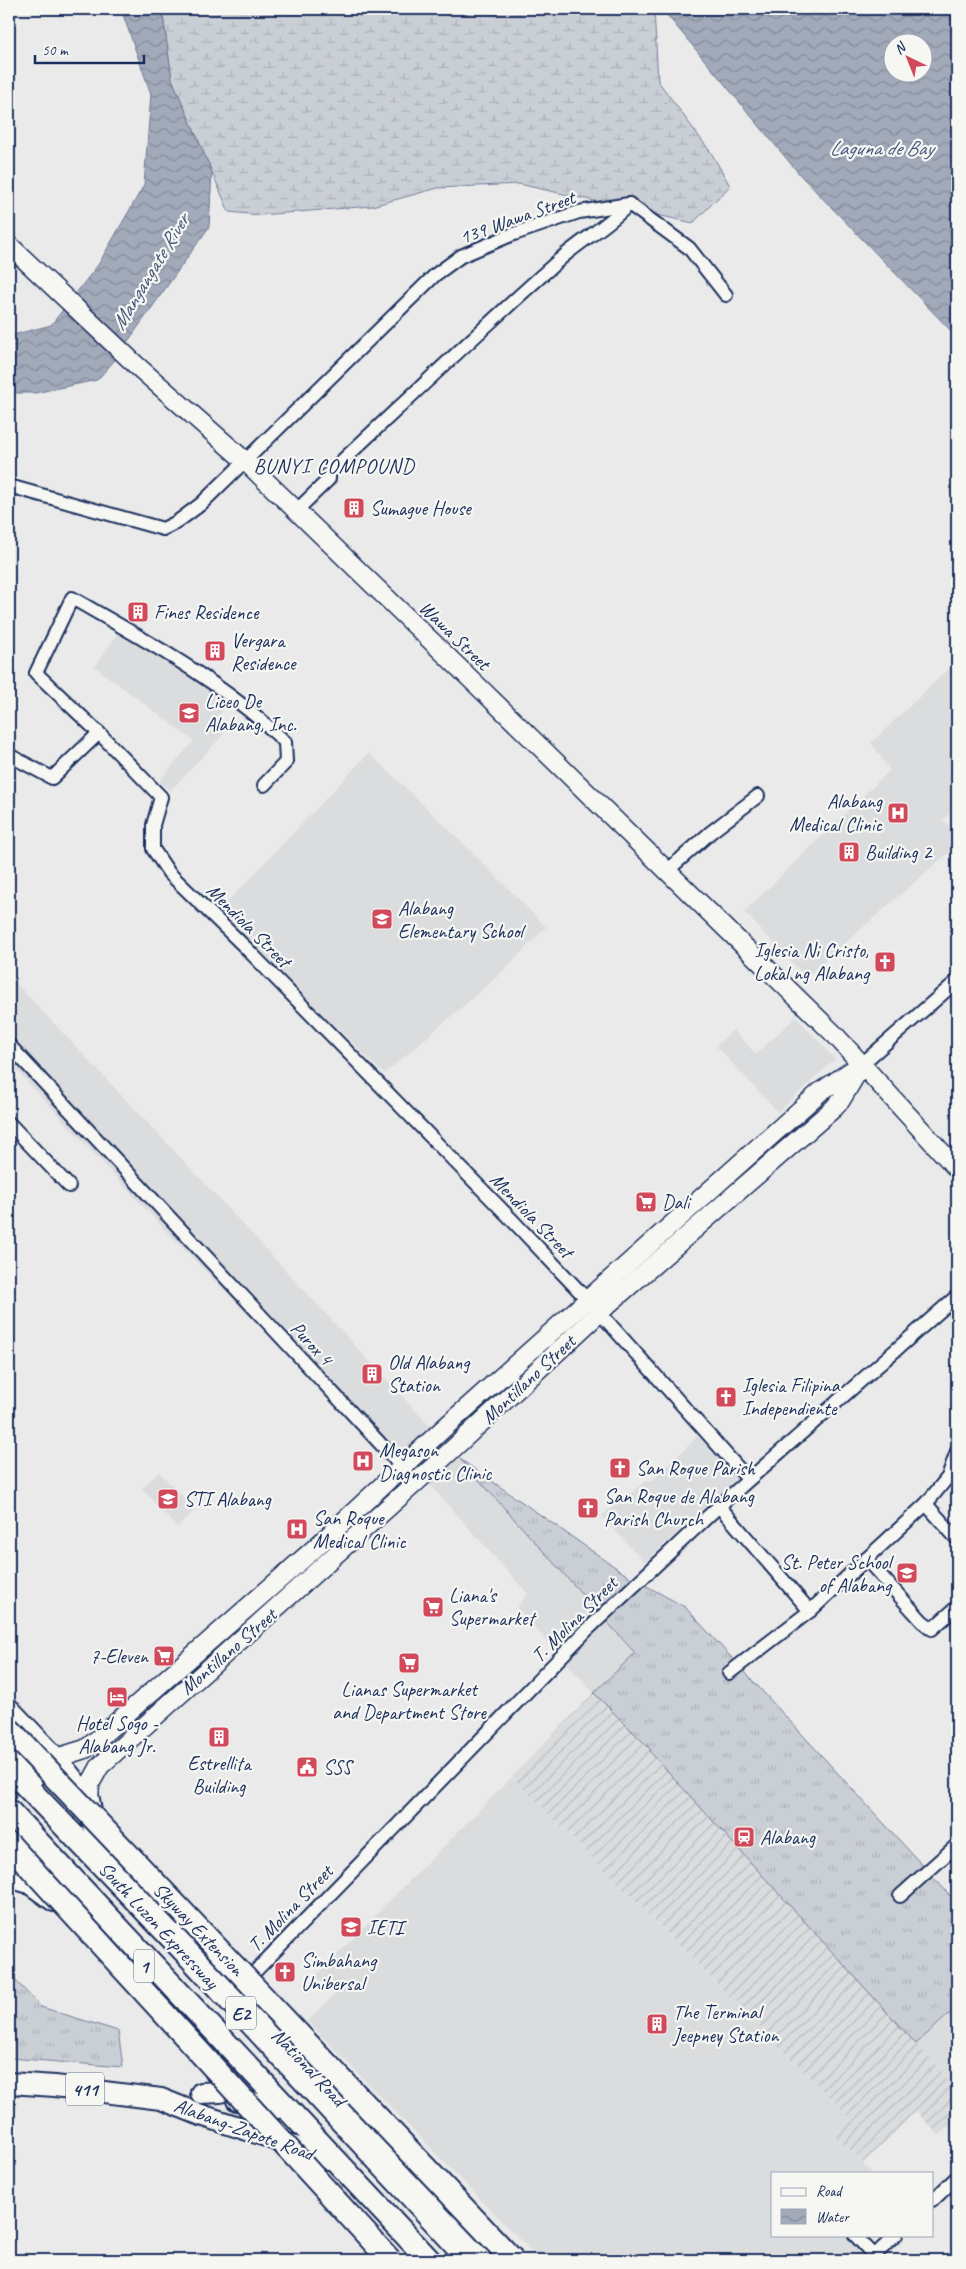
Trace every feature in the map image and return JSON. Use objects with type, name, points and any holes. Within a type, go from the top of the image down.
[{"type":"highway","points":[[9,1709],[56,1758],[89,1799],[95,1837]]},
{"type":"highway","name":"Skyway Extension","points":[[9,1729],[513,2260]]},
{"type":"highway","name":"National Road","points":[[9,1752],[69,1818],[95,1837],[488,2260]]},
{"type":"highway","name":"South Luzon Expressway","points":[[9,1768],[185,1952],[470,2260]]},
{"type":"highway","points":[[9,1826],[390,2260]]},
{"type":"highway","name":"South Luzon Expressway","points":[[9,1826],[429,2260]]},
{"type":"highway","name":"1","points":[[9,1826],[328,2159],[421,2260]]},
{"type":"highway","points":[[9,1877],[29,1883],[70,1914],[226,2084],[226,2089],[220,2092],[201,2093]]},
{"type":"highway","name":"Alabang-Zapote Road","points":[[9,2083],[55,2086],[161,2099],[201,2115],[328,2159]]},
{"type":"highway","name":"Alabang-Zapote Road","points":[[161,2099],[201,2093],[278,2108]]},
{"type":"main road","name":"Wawa Street","points":[[9,246],[128,357],[245,461],[296,510],[863,1063],[957,1169]]},
{"type":"main road","name":"Montillano Street","points":[[56,1758],[85,1750],[307,1555],[428,1444],[834,1108],[841,1100],[863,1063]]},
{"type":"main road","name":"Montillano Street","points":[[89,1799],[90,1784],[100,1766],[443,1458],[594,1306]]},
{"type":"main road","points":[[428,1444],[443,1458]]},
{"type":"main road","points":[[406,1463],[424,1475]]},
{"type":"main road","points":[[85,1750],[100,1766]]},
{"type":"street","points":[[296,510],[329,479],[329,473],[481,331],[560,259],[617,217],[630,204],[689,248],[726,295]]},
{"type":"street","name":"139 Wawa Street","points":[[9,486],[163,529],[177,522],[201,504],[435,275],[461,256],[511,234],[579,212],[630,204]]},
{"type":"street","name":"Mendiola Street","points":[[264,785],[286,762],[285,742],[267,724],[189,665],[72,598],[36,673],[99,733],[161,797],[153,826],[153,849],[169,873],[246,948],[513,1221],[594,1306],[748,1479]]},
{"type":"street","points":[[9,755],[52,778],[99,733]]},
{"type":"street","points":[[666,872],[711,832],[758,796]]},
{"type":"street","name":"Montillano Street","points":[[863,1063],[957,981]]},
{"type":"street","name":"Purox 4","points":[[9,1045],[194,1244],[406,1463]]},
{"type":"street","points":[[9,1123],[69,1186]]},
{"type":"street","name":"T. Molina Street","points":[[238,1989],[586,1631],[748,1479],[957,1296]]},
{"type":"street","points":[[730,1673],[810,1611],[926,1504],[948,1477],[957,1451]]},
{"type":"street","points":[[926,1504],[957,1539]]},
{"type":"street","points":[[719,1506],[810,1611]]},
{"type":"street","points":[[866,1559],[922,1621],[932,1629],[957,1607]]},
{"type":"street","points":[[900,1896],[957,1845]]},
{"type":"street","points":[[934,2199],[957,2177]]},
{"type":"street","points":[[856,2236],[876,2258],[895,2236]]},
{"type":"shaded area","name":"Liceo De Alabang, Inc.","points":[[120,630],[189,665],[230,701],[212,724],[224,734],[170,791],[159,781],[194,741],[95,667]]},
{"type":"shaded area","name":"Alabang Medical Clinic","points":[[957,661],[957,806],[943,820],[957,834],[957,845],[806,977],[744,912],[890,770],[871,743]]},
{"type":"shaded area","name":"Alabang Elementary School","points":[[369,753],[462,842],[546,927],[498,976],[384,1074],[218,912]]},
{"type":"shaded area","points":[[9,976],[460,1459],[610,1627],[957,1993],[957,2088],[650,1752],[651,1750],[594,1693],[517,1608],[528,1594],[431,1486],[391,1460],[164,1229],[9,1062]]},
{"type":"shaded area","points":[[796,1017],[835,1059],[778,1112],[716,1046],[733,1030],[756,1054]]},
{"type":"shaded area","points":[[698,1436],[738,1477],[645,1562],[601,1516],[645,1482],[652,1481]]},
{"type":"shaded area","name":"STI Alabang","points":[[159,1472],[195,1510],[177,1527],[142,1489]]},
{"type":"shaded area","points":[[594,1693],[652,1751],[650,1753],[957,2088],[957,2118],[939,2135],[916,2111],[863,2163],[833,2134],[849,2117],[512,1777]]},
{"type":"shaded area","points":[[512,1777],[850,2118],[833,2134],[871,2172],[771,2172],[771,2236],[847,2236],[867,2257],[863,2260],[540,2260],[307,2021],[335,1995],[316,1976]]},
{"type":"green space","points":[[162,9],[654,9],[658,81],[712,154],[730,186],[693,223],[519,184],[438,188],[372,206],[260,215],[229,212],[172,79]]},
{"type":"green space","points":[[460,1459],[628,1576],[685,1607],[957,1903],[957,2007],[916,2044],[650,1752],[651,1750],[594,1693],[635,1653]]},
{"type":"green space","points":[[9,1974],[41,2007],[118,2031],[123,2067],[9,2058]]},
{"type":"water","name":"Mangangate River","points":[[121,9],[162,9],[172,79],[212,172],[209,227],[114,361],[97,380],[35,393],[9,393],[9,336],[51,325],[98,265],[144,185],[151,94]]},
{"type":"water","name":"Laguna de Bay","points":[[662,9],[957,9],[957,337],[801,176]]},
{"type":"place","name":"Sumague House","points":[[354,508]]},
{"type":"place","name":"Fines Residence","points":[[138,612]]},
{"type":"place","name":"Vergara Residence","points":[[215,651]]},
{"type":"place","name":"Liceo De Alabang, Inc.","points":[[189,713]]},
{"type":"place","name":"Alabang Medical Clinic","points":[[898,813]]},
{"type":"place","name":"Building 2","points":[[849,852]]},
{"type":"place","name":"Alabang Elementary School","points":[[382,919]]},
{"type":"place","name":"Iglesia Ni Cristo, Lokal ng Alabang","points":[[885,962]]},
{"type":"place","name":"Dali","points":[[646,1202]]},
{"type":"place","name":"Old Alabang Station","points":[[372,1374]]},
{"type":"place","name":"Iglesia Filipina Independiente","points":[[726,1397]]},
{"type":"place","name":"Megason Diagnostic Clinic","points":[[363,1461]]},
{"type":"place","name":"San Roque Parish","points":[[620,1468]]},
{"type":"place","name":"STI Alabang","points":[[168,1499]]},
{"type":"place","name":"San Roque de Alabang Parish Church","points":[[588,1508]]},
{"type":"place","name":"San Roque Medical Clinic","points":[[297,1529]]},
{"type":"place","name":"St. Peter School of Alabang","points":[[907,1573]]},
{"type":"place","name":"Liana's Supermarket","points":[[433,1607]]},
{"type":"place","name":"7-Eleven","points":[[164,1656]]},
{"type":"place","name":"Lianas Supermarket and Department Store","points":[[409,1663]]},
{"type":"place","name":"Hotel Sogo - Alabang Jr.","points":[[117,1697]]},
{"type":"place","name":"Estrellita Building","points":[[219,1737]]},
{"type":"place","name":"SSS","points":[[307,1767]]},
{"type":"place","name":"Alabang","points":[[744,1837]]},
{"type":"place","name":"IETI","points":[[351,1927]]},
{"type":"place","name":"Simbahang Unibersal","points":[[285,1972]]},
{"type":"place","name":"The Terminal Jeepney Station","points":[[657,2024]]},
{"type":"district","name":"BUNYI COMPOUND","points":[[334,466]]}]
